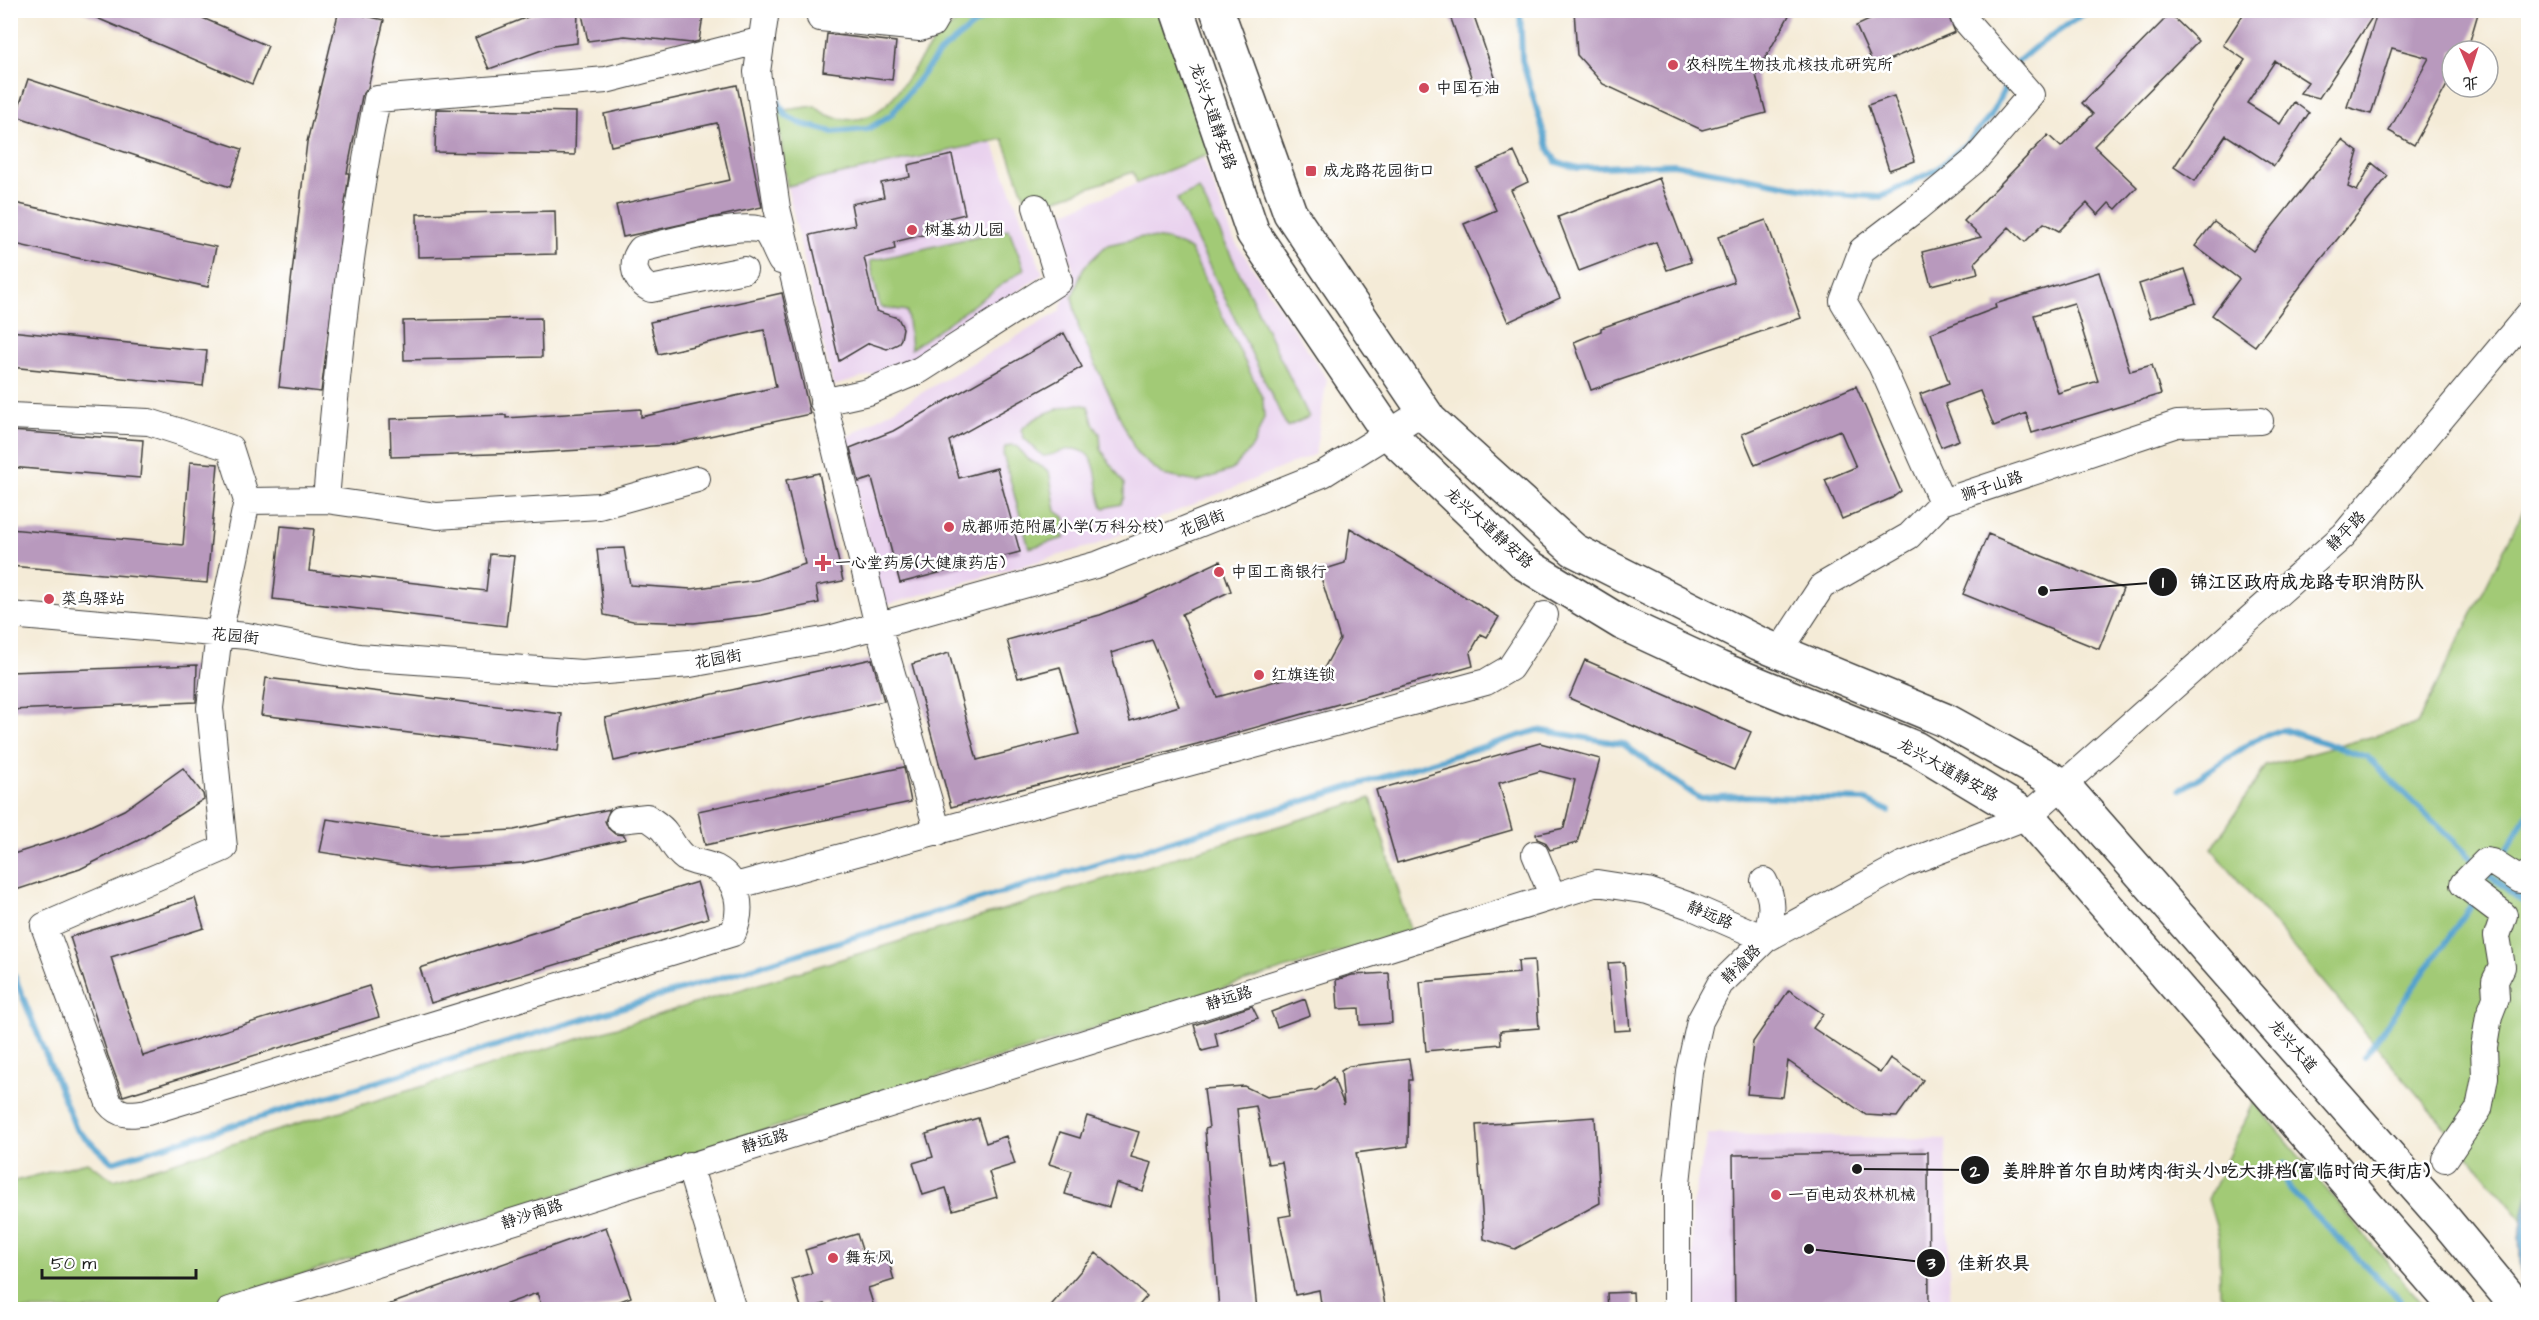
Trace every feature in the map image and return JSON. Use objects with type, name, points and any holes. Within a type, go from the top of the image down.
[{"type":"main road","name":"龙兴大道静安路","points":[[1177,10],[1253,233],[1389,434],[1526,564],[1622,623],[1719,668],[1915,748],[2028,816]]},
{"type":"main road","points":[[1217,10],[1290,213],[1430,420],[1574,550],[1779,652],[1942,718],[2063,785]]},
{"type":"main road","name":"龙兴大道","points":[[2063,785],[2447,1222],[2520,1310]]},
{"type":"main road","points":[[2028,816],[2458,1310]]},
{"type":"street","points":[[766,10],[758,72],[777,208],[878,626],[938,832]]},
{"type":"street","points":[[821,10],[820,18],[920,28],[932,24],[940,10]]},
{"type":"street","points":[[1942,502],[1881,365],[1842,301],[1862,250],[1975,159],[2031,95],[1965,20],[1961,10]]},
{"type":"street","points":[[326,500],[336,382],[362,177],[377,99],[606,80],[762,40]]},
{"type":"street","points":[[823,402],[868,392],[920,370],[1059,281],[1036,207]]},
{"type":"street","points":[[744,270],[651,289],[640,284],[634,271],[635,256],[640,249],[736,228],[757,228],[766,233],[782,263],[791,265]]},
{"type":"street","name":"静平路","points":[[2028,816],[2344,535],[2529,315]]},
{"type":"street","name":"花园街","points":[[10,615],[247,636],[359,657],[582,672],[690,664],[829,639],[1099,564],[1323,474],[1424,411]]},
{"type":"street","points":[[10,416],[149,422],[230,448],[247,501],[219,634],[210,708],[224,848],[44,926],[109,1103],[116,1112],[133,1115],[147,1112],[734,933],[739,911],[735,886],[727,876],[714,867],[685,858],[676,851],[665,832],[647,818],[620,820]]},
{"type":"street","name":"狮子山路","points":[[1779,652],[1822,586],[1909,536],[1942,502],[2177,424],[2260,421]]},
{"type":"street","points":[[247,501],[326,500],[437,516],[599,506],[697,480]]},
{"type":"street","points":[[735,886],[1485,682],[1510,668],[1545,615]]},
{"type":"street","name":"静渝路","points":[[1677,1310],[1677,1183],[1689,1071],[1700,1021],[1720,984],[1766,939],[1902,864],[2028,816]]},
{"type":"street","points":[[1535,854],[1553,897]]},
{"type":"street","points":[[2445,1159],[2480,1109],[2486,1077],[2484,1047],[2489,1016],[2496,998],[2495,981],[2502,967],[2497,936],[2504,915],[2492,877]]},
{"type":"street","points":[[1764,881],[1771,895],[1771,915],[1766,939]]},
{"type":"street","name":"静远路","points":[[689,1165],[1597,883],[1647,891],[1690,906],[1766,939]]},
{"type":"street","points":[[689,1165],[733,1310]]},
{"type":"street","name":"静沙南路","points":[[230,1310],[689,1165]]},
{"type":"shaded area","name":"树基幼儿园","points":[[992,141],[1043,274],[916,362],[833,386],[787,186]]},
{"type":"shaded area","points":[[1203,158],[1234,240],[1327,379],[1315,454],[1095,545],[883,606],[842,440],[1060,311],[1073,269],[1057,215]]},
{"type":"shaded area","points":[[1708,1134],[1946,1139],[1950,1309],[1696,1310],[1691,1209]]},
{"type":"green space","points":[[977,11],[1163,11],[1212,153],[1137,183],[1133,172],[1029,209],[1003,139],[787,186],[777,111],[815,106],[828,115],[839,118],[859,119],[873,114],[885,106],[896,94],[938,38],[959,21]]},
{"type":"green space","points":[[1199,189],[1309,417],[1287,427],[1177,199]]},
{"type":"green space","points":[[1009,229],[1024,269],[911,349],[907,311],[880,307],[870,261]]},
{"type":"green space","points":[[1143,237],[1168,240],[1190,249],[1263,399],[1264,418],[1253,446],[1232,470],[1197,482],[1163,475],[1137,454],[1079,329],[1072,297],[1084,267],[1107,245]]},
{"type":"green space","points":[[1079,404],[1088,406],[1094,425],[1100,434],[1101,449],[1124,484],[1124,497],[1121,504],[1104,508],[1094,465],[1084,452],[1071,449],[1043,456],[1024,438],[1021,430],[1033,420],[1063,407]]},
{"type":"green space","points":[[1017,446],[1026,458],[1049,471],[1056,511],[1064,517],[1066,523],[1062,534],[1065,538],[1029,548],[1003,454],[1005,447]]},
{"type":"green space","points":[[2528,501],[2528,1227],[2212,849],[2266,766],[2417,724]]},
{"type":"green space","points":[[1371,798],[1410,930],[190,1309],[11,1310],[11,1182],[87,1162],[114,1180]]},
{"type":"green space","points":[[2254,1102],[2426,1309],[2240,1309],[2220,1294],[2219,1236],[2208,1199]]},
{"type":"water","points":[[2528,1194],[2528,1309],[2523,1309],[2519,1238]]},
{"type":"building","points":[[78,10],[184,10],[268,46],[252,84]]},
{"type":"building","points":[[339,10],[384,20],[368,88],[362,96],[347,173],[349,173],[321,392],[279,387],[307,142]]},
{"type":"building","points":[[545,10],[578,10],[577,43],[553,46],[489,69],[475,38]]},
{"type":"building","points":[[581,10],[704,10],[699,41],[691,43],[625,36],[588,41]]},
{"type":"building","points":[[1448,10],[1472,10],[1498,86],[1477,94]]},
{"type":"building","name":"农科院生物技术核技术研究所","points":[[1574,10],[1792,10],[1756,75],[1766,113],[1702,130],[1603,84],[1577,55]]},
{"type":"building","points":[[1891,10],[1946,10],[1955,32],[1874,66],[1856,26]]},
{"type":"building","points":[[2246,10],[2377,10],[2319,98],[2300,93],[2308,82],[2275,61],[2247,103],[2280,124],[2294,102],[2309,113],[2274,166],[2226,135],[2195,181],[2174,167],[2245,60],[2223,45]]},
{"type":"building","points":[[2378,10],[2479,10],[2471,39],[2440,39],[2440,98],[2414,145],[2389,131],[2429,58],[2392,48],[2371,114],[2347,107]]},
{"type":"building","points":[[2170,14],[2198,41],[2094,146],[2137,187],[2116,209],[2109,203],[2098,215],[2087,203],[2059,231],[2044,223],[2025,242],[2009,227],[1975,262],[1978,273],[1931,285],[1922,252],[1981,237],[1964,221],[2048,135],[2061,147],[2093,114],[2082,103]]},
{"type":"building","points":[[827,34],[896,42],[892,80],[823,71]]},
{"type":"building","points":[[28,79],[242,149],[230,187],[16,116]]},
{"type":"building","points":[[737,85],[762,207],[623,237],[616,205],[730,180],[717,123],[611,146],[604,114]]},
{"type":"building","points":[[1894,96],[1915,161],[1889,170],[1868,105]]},
{"type":"building","points":[[436,109],[576,112],[575,155],[435,152]]},
{"type":"building","points":[[2342,140],[2358,152],[2348,187],[2357,191],[2372,163],[2388,176],[2255,346],[2212,315],[2239,279],[2195,246],[2214,222],[2253,251]]},
{"type":"building","points":[[1514,152],[1528,182],[1511,190],[1560,298],[1508,322],[1464,224],[1496,210],[1477,169]]},
{"type":"building","points":[[952,155],[965,214],[928,223],[931,233],[894,242],[895,249],[864,257],[876,311],[898,318],[903,328],[901,339],[898,344],[887,349],[869,343],[839,361],[810,235],[855,225],[851,204],[884,197],[881,183],[910,177],[908,165]]},
{"type":"building","points":[[1659,178],[1691,262],[1667,270],[1656,242],[1579,271],[1558,217]]},
{"type":"building","points":[[10,202],[216,247],[208,287],[10,243]]},
{"type":"building","points":[[555,211],[556,254],[418,257],[417,214]]},
{"type":"building","points":[[1766,220],[1801,318],[1591,390],[1574,342],[1601,331],[1601,328],[1734,282],[1718,237]]},
{"type":"building","points":[[2185,269],[2196,303],[2150,318],[2139,284]]},
{"type":"building","points":[[2099,272],[2130,371],[2152,365],[2161,394],[2032,433],[2026,413],[1994,426],[1980,391],[1945,404],[1959,440],[1941,447],[1920,394],[1949,383],[1931,333],[1996,308],[1995,304]],"holes":[[[2074,303],[2098,381],[2058,393],[2034,315]]]},
{"type":"building","points":[[782,293],[810,414],[669,445],[529,453],[391,457],[390,419],[506,415],[506,418],[641,409],[641,417],[776,387],[764,330],[658,354],[650,322]]},
{"type":"building","points":[[541,318],[542,357],[404,360],[403,321]]},
{"type":"building","points":[[10,331],[207,351],[203,386],[10,367]]},
{"type":"building","points":[[1064,333],[1082,367],[949,441],[959,478],[997,468],[1020,552],[900,583],[872,478],[859,482],[850,448],[893,431]]},
{"type":"building","points":[[1856,386],[1901,491],[1892,498],[1842,519],[1825,480],[1856,467],[1840,430],[1755,465],[1742,434]]},
{"type":"building","points":[[10,431],[143,440],[140,478],[10,467]]},
{"type":"building","points":[[190,462],[218,464],[207,583],[10,566],[10,529],[183,545]]},
{"type":"building","points":[[819,473],[843,581],[816,586],[819,603],[762,615],[694,623],[633,621],[604,615],[597,549],[624,548],[630,585],[691,589],[757,580],[805,564],[786,480]]},
{"type":"building","points":[[281,526],[314,529],[309,571],[486,591],[490,554],[514,556],[506,626],[273,599]]},
{"type":"building","points":[[1350,528],[1499,617],[1487,637],[1481,634],[1470,653],[1473,666],[1197,744],[951,807],[912,664],[949,653],[977,760],[1079,734],[1060,667],[1018,678],[1007,640],[1100,615],[1136,601],[1220,561],[1231,591],[1182,614],[1217,697],[1324,668],[1340,639],[1319,571],[1345,563]],"holes":[[[1152,640],[1179,706],[1130,721],[1111,653]]]},
{"type":"building","points":[[1988,534],[2123,589],[2099,649],[1963,594]]},
{"type":"building","points":[[872,659],[884,701],[614,761],[605,718]]},
{"type":"building","points":[[1585,660],[1751,732],[1734,770],[1569,698]]},
{"type":"building","points":[[197,665],[196,702],[10,710],[10,672]]},
{"type":"building","points":[[266,678],[562,714],[558,751],[261,715]]},
{"type":"building","points":[[1540,743],[1600,759],[1577,843],[1550,850],[1545,842],[1537,839],[1536,834],[1564,828],[1575,780],[1540,771],[1499,783],[1512,830],[1397,863],[1376,790]]},
{"type":"building","points":[[904,767],[911,802],[705,845],[698,811]]},
{"type":"building","points":[[183,768],[203,794],[204,799],[143,838],[80,869],[10,892],[10,855],[67,837],[124,810]]},
{"type":"building","points":[[610,809],[605,821],[608,828],[615,834],[624,835],[626,839],[523,863],[428,869],[320,852],[327,819],[429,834],[514,830]]},
{"type":"building","points":[[697,882],[708,918],[431,1003],[420,968]]},
{"type":"building","points":[[195,898],[204,928],[111,957],[143,1056],[369,986],[379,1017],[123,1096],[70,937]]},
{"type":"building","points":[[1534,960],[1539,1028],[1500,1031],[1501,1044],[1426,1051],[1420,982],[1519,973],[1518,961]]},
{"type":"building","points":[[1624,962],[1630,1030],[1614,1031],[1608,963]]},
{"type":"building","points":[[1389,973],[1392,1023],[1360,1025],[1359,1008],[1338,1009],[1336,980],[1352,975]]},
{"type":"building","points":[[1789,990],[1823,1014],[1813,1028],[1880,1073],[1890,1058],[1923,1080],[1897,1117],[1866,1115],[1788,1061],[1783,1097],[1747,1094],[1753,1042]]},
{"type":"building","points":[[1305,999],[1310,1015],[1277,1027],[1271,1012]]},
{"type":"building","points":[[1252,1006],[1258,1018],[1215,1033],[1218,1047],[1202,1051],[1194,1025]]},
{"type":"building","points":[[1409,1059],[1412,1080],[1409,1080],[1408,1146],[1356,1153],[1386,1310],[1322,1310],[1319,1290],[1295,1295],[1279,1217],[1291,1215],[1282,1162],[1268,1164],[1256,1106],[1237,1109],[1257,1310],[1219,1310],[1205,1129],[1209,1128],[1204,1089],[1244,1086],[1267,1097],[1316,1090],[1333,1077],[1344,1105],[1341,1071],[1349,1066]]},
{"type":"building","points":[[1087,1116],[1139,1132],[1131,1157],[1152,1163],[1143,1191],[1116,1183],[1109,1207],[1065,1194],[1072,1171],[1049,1164],[1060,1132],[1080,1138]]},
{"type":"building","points":[[1595,1117],[1600,1203],[1515,1249],[1484,1239],[1476,1125]]},
{"type":"building","points":[[978,1118],[986,1143],[1006,1136],[1015,1164],[989,1172],[997,1197],[953,1210],[946,1188],[923,1195],[913,1163],[933,1157],[926,1134]]},
{"type":"building","points":[[1928,1152],[1929,1310],[1735,1310],[1733,1155]]},
{"type":"building","points":[[606,1227],[631,1297],[596,1310],[543,1310],[537,1293],[490,1310],[382,1310],[382,1307]]},
{"type":"building","points":[[857,1234],[865,1259],[886,1252],[894,1280],[868,1288],[875,1310],[826,1310],[825,1304],[802,1310],[792,1279],[812,1273],[805,1250]]},
{"type":"building","points":[[1096,1253],[1147,1296],[1135,1310],[1047,1310]]},
{"type":"building","points":[[1633,1292],[1634,1310],[1608,1310],[1607,1293]]},
{"type":"waterway","points":[[770,86],[786,116],[802,124],[832,132],[868,129],[891,115],[940,52],[993,10]]},
{"type":"waterway","points":[[1520,10],[1522,60],[1548,147],[1556,162],[1578,168],[1674,164],[1833,194],[1880,197],[1936,170],[1967,143],[1990,117],[2009,80]]},
{"type":"waterway","points":[[2014,65],[2034,48],[2089,10]]},
{"type":"waterway","points":[[2180,790],[2255,740],[2283,729],[2367,757],[2475,862]]},
{"type":"waterway","points":[[10,973],[14,975],[76,1129],[112,1162],[1538,730],[1623,744],[1699,798],[1741,796],[1864,800],[1889,811]]},
{"type":"waterway","points":[[2500,861],[2528,813]]},
{"type":"waterway","points":[[2484,871],[2528,906]]},
{"type":"waterway","points":[[2364,1057],[2475,900]]},
{"type":"waterway","points":[[2284,1164],[2284,1179],[2291,1191],[2399,1299],[2404,1310]]},
{"type":"place","name":"农科院生物技术核技术研究所","points":[[1673,65]]},
{"type":"place","name":"中国石油","points":[[1424,88]]},
{"type":"place","name":"成龙路花园街口","points":[[1311,171]]},
{"type":"place","name":"树基幼儿园","points":[[912,230]]},
{"type":"place","name":"成都师范附属小学(万科分校)","points":[[949,527]]},
{"type":"place","name":"一心堂药房(大健康药店)","points":[[823,563]]},
{"type":"place","name":"中国工商银行","points":[[1219,572]]},
{"type":"place","name":"锦江区政府成龙路专职消防队","points":[[2043,591]]},
{"type":"place","name":"菜鸟驿站","points":[[49,599]]},
{"type":"place","name":"红旗连锁","points":[[1259,675]]},
{"type":"place","name":"姜胖胖首尔自助烤肉·街头小吃大排档(富临时尚天街店)","points":[[1857,1169]]},
{"type":"place","name":"一百电动农林机械","points":[[1776,1195]]},
{"type":"place","name":"佳新农具","points":[[1809,1249]]},
{"type":"place","name":"舞东风","points":[[833,1258]]}]
